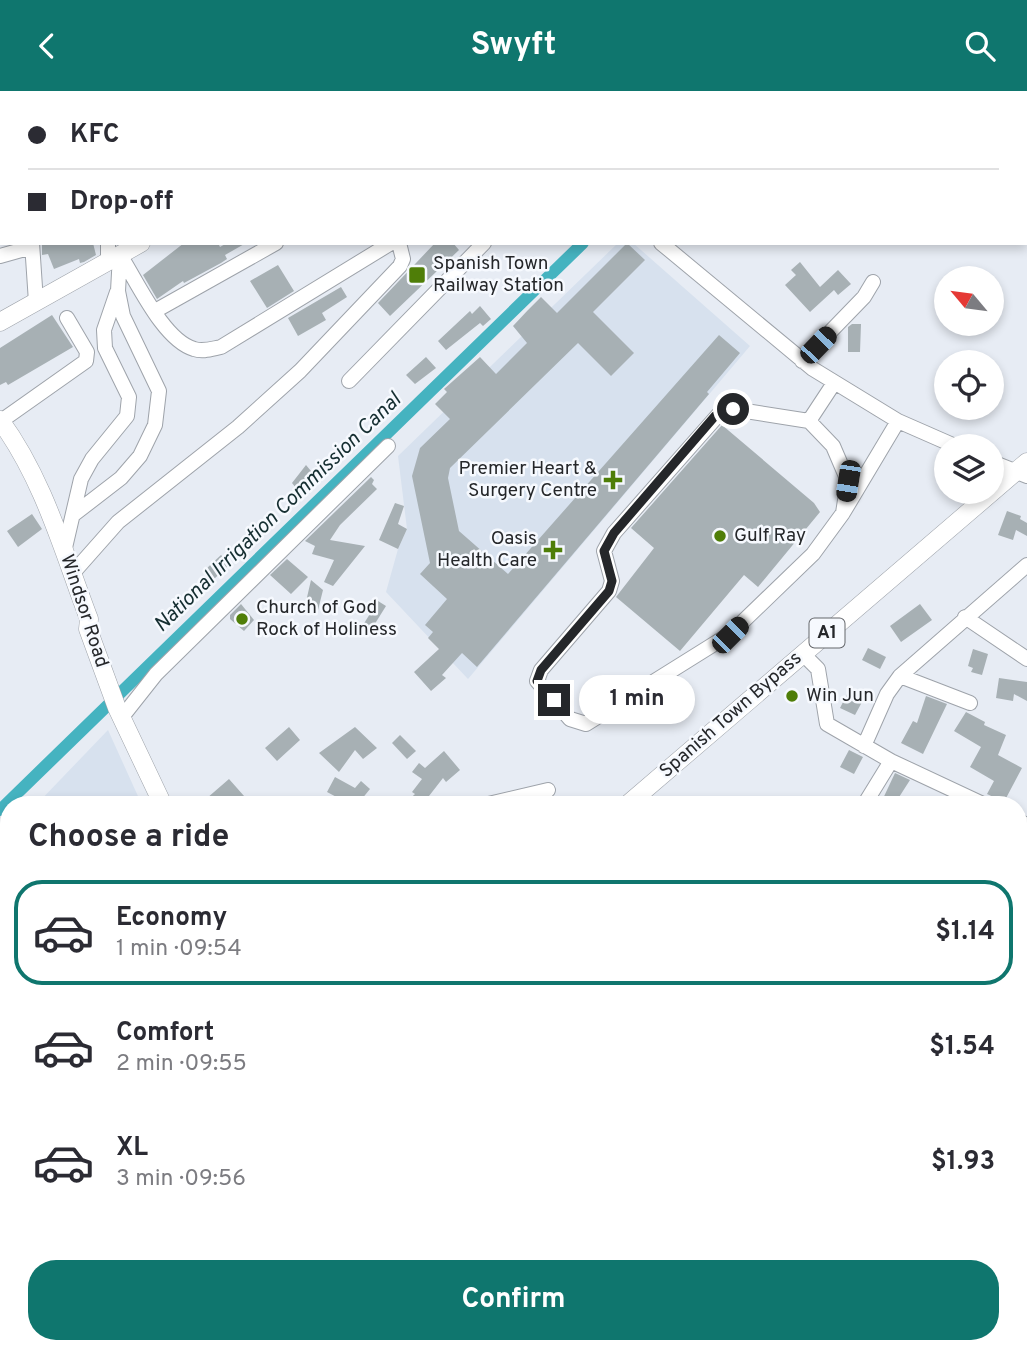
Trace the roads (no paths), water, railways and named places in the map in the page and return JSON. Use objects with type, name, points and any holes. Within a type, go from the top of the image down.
[{"type":"main road","points":[[0,322],[112,253],[135,245]]},
{"type":"main road","name":"Windsor Road","points":[[0,421],[26,458],[64,552],[120,713],[159,796]]},
{"type":"main road","name":"Spanish Town Bypass","points":[[637,796],[1024,470]]},
{"type":"street","points":[[0,256],[32,245],[36,302]]},
{"type":"street","points":[[155,311],[272,245]]},
{"type":"street","points":[[112,253],[174,338],[192,349],[204,351],[221,347],[388,245]]},
{"type":"street","points":[[72,574],[118,522],[238,428],[300,371],[400,266],[399,245]]},
{"type":"street","points":[[349,381],[482,245]]},
{"type":"street","points":[[663,245],[802,361],[898,421],[934,437]]},
{"type":"street","points":[[73,516],[121,478],[140,456],[155,425],[159,391],[123,316],[112,253]]},
{"type":"street","points":[[802,361],[864,297],[873,282]]},
{"type":"street","points":[[64,552],[81,479],[127,416],[129,397],[105,348],[104,330],[118,291]]},
{"type":"street","points":[[0,421],[86,361],[87,352],[67,318]]},
{"type":"street","points":[[809,421],[834,383]]},
{"type":"street","points":[[843,513],[848,481],[833,446],[809,421],[733,409],[715,416],[614,533],[604,551],[612,581],[609,591],[541,670],[537,681],[570,719],[586,724],[730,635],[813,554],[843,513],[898,421]]},
{"type":"street","points":[[120,713],[156,674],[388,446]]},
{"type":"street","points":[[1004,464],[1024,470]]},
{"type":"street","points":[[864,746],[887,694],[900,676],[1027,565]]},
{"type":"street","points":[[965,617],[1027,659]]},
{"type":"street","points":[[803,654],[818,669],[827,724],[891,761],[966,796]]},
{"type":"street","points":[[900,676],[970,703]]},
{"type":"street","points":[[870,796],[891,761]]},
{"type":"street","points":[[522,796],[548,790]]},
{"type":"waterway","name":"National Irrigation Commission Canal","points":[[14,796],[581,245]]},
{"type":"place","name":"Spanish Town Railway Station","points":[[417,275]]},
{"type":"place","name":"Premier Heart & Surgery Centre","points":[[613,480]]},
{"type":"place","name":"Gulf Ray","points":[[720,536]]},
{"type":"place","name":"Oasis Health Care","points":[[553,550]]},
{"type":"place","name":"Church of God Rock of Holiness","points":[[242,619]]},
{"type":"place","name":"Win Jun","points":[[792,696]]}]
